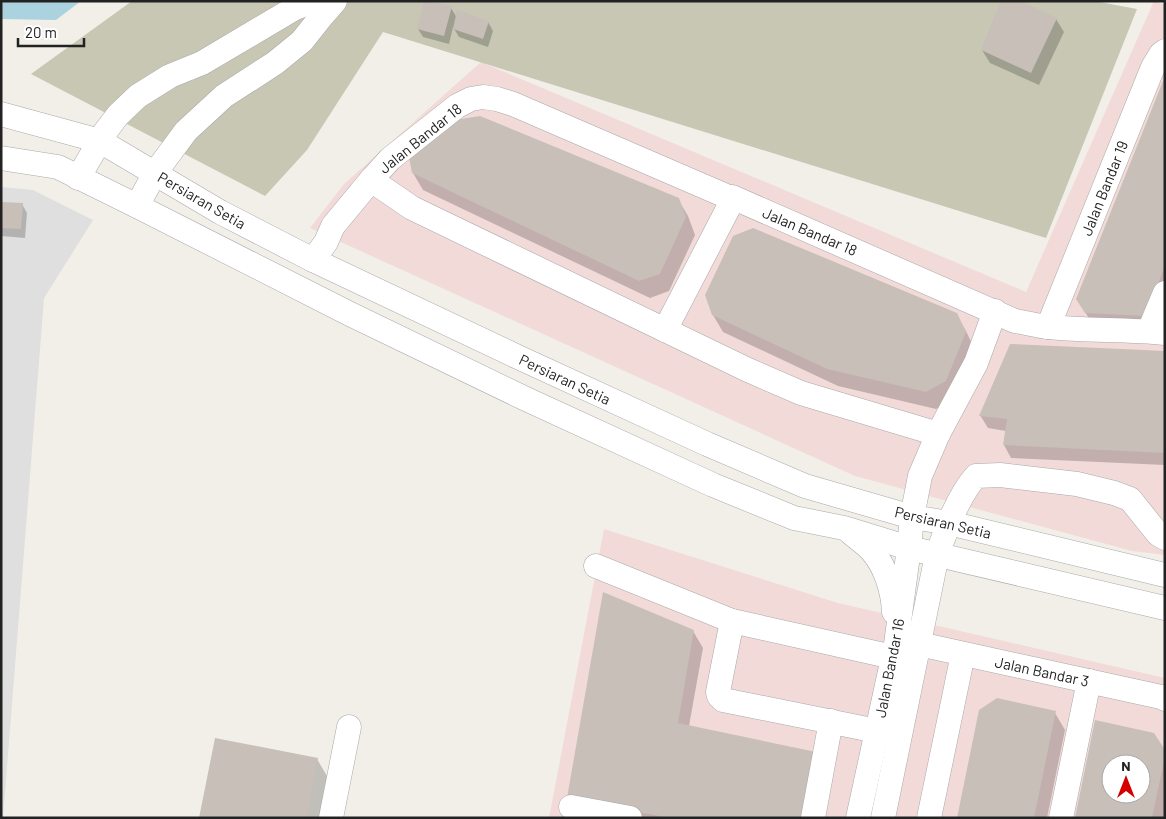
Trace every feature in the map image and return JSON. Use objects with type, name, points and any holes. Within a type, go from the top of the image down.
[{"type":"street","points":[[78,178],[118,115],[138,96],[170,76],[202,63],[295,8],[313,1]]},
{"type":"street","points":[[137,206],[155,173],[186,131],[224,96],[275,63],[302,42],[335,1]]},
{"type":"street","name":"Jalan Bandar 19","points":[[1048,327],[1153,67],[1161,54],[1165,52]]},
{"type":"street","name":"Jalan Bandar 18","points":[[938,434],[801,392],[748,370],[412,208],[371,180],[390,159],[457,106],[471,99],[483,97],[497,99],[513,104],[733,200],[732,197],[1015,321],[1048,327],[1157,332]]},
{"type":"street","name":"Persiaran Setia","points":[[1,114],[100,141],[220,212],[313,260],[707,444],[805,486],[912,517],[949,523],[1161,574]]},
{"type":"street","name":"Persiaran Setia","points":[[1,158],[58,167],[526,400],[713,485],[794,518],[844,528],[937,555],[1158,606]]},
{"type":"street","points":[[313,260],[326,242],[333,226],[371,180]]},
{"type":"street","points":[[665,330],[733,200]]},
{"type":"street","points":[[1157,332],[1165,293]]},
{"type":"street","points":[[912,517],[920,476],[938,434],[976,363],[995,311]]},
{"type":"street","name":"Jalan Bandar 16","points":[[858,818],[877,731],[903,649],[949,523],[970,483],[976,476],[1000,475],[1077,484],[1114,493],[1130,500],[1158,534],[1165,538]]},
{"type":"street","name":"Jalan Bandar 16","points":[[883,818],[903,649],[912,517]]},
{"type":"street","points":[[844,528],[871,550],[882,564],[891,592],[903,649]]},
{"type":"street","name":"Jalan Bandar 3","points":[[596,566],[732,621],[903,649],[963,654],[1161,696],[1165,699]]},
{"type":"street","points":[[732,621],[718,692],[723,700],[877,731]]},
{"type":"street","points":[[929,818],[963,654]]},
{"type":"street","points":[[1061,818],[1089,681]]},
{"type":"street","points":[[814,818],[831,721]]},
{"type":"street","points":[[331,818],[349,727]]},
{"type":"street","points":[[571,807],[630,818]]},
{"type":"shaded area","points":[[132,1],[1094,1],[1137,9],[1046,238],[383,32],[307,150],[265,196],[31,74]]},
{"type":"shaded area","points":[[1154,1],[1165,5],[1165,555],[1132,551],[855,476],[310,228],[344,184],[481,62],[1026,292]]},
{"type":"shaded area","points":[[1,187],[33,190],[93,220],[44,298],[3,818],[1,818]]},
{"type":"shaded area","points":[[604,529],[838,603],[1165,678],[1165,818],[549,818]]},
{"type":"water","points":[[1,1],[81,1],[56,20],[1,19]]},
{"type":"building","points":[[424,1],[452,6],[444,36],[417,29]]},
{"type":"building","points":[[1001,1],[1020,1],[1057,18],[1031,73],[981,50]]},
{"type":"building","points":[[457,10],[489,21],[483,39],[453,29]]},
{"type":"building","points":[[1165,76],[1165,266],[1145,316],[1085,313],[1076,299]]},
{"type":"building","points":[[480,116],[679,198],[686,217],[660,274],[639,281],[412,173],[409,157],[455,120]]},
{"type":"building","points":[[1,202],[23,203],[21,229],[1,228]]},
{"type":"building","points":[[753,228],[957,313],[966,332],[946,381],[926,392],[827,369],[712,315],[705,295],[733,236]]},
{"type":"building","points":[[1010,344],[1165,351],[1165,453],[1003,445],[1007,419],[979,416]]},
{"type":"building","points":[[603,592],[694,630],[678,723],[816,752],[804,818],[669,818],[567,798]]},
{"type":"building","points":[[997,698],[1056,711],[1034,818],[957,818],[979,710]]},
{"type":"building","points":[[1095,720],[1154,733],[1165,750],[1152,818],[1075,818]]},
{"type":"building","points":[[215,738],[318,758],[306,818],[199,818]]}]
